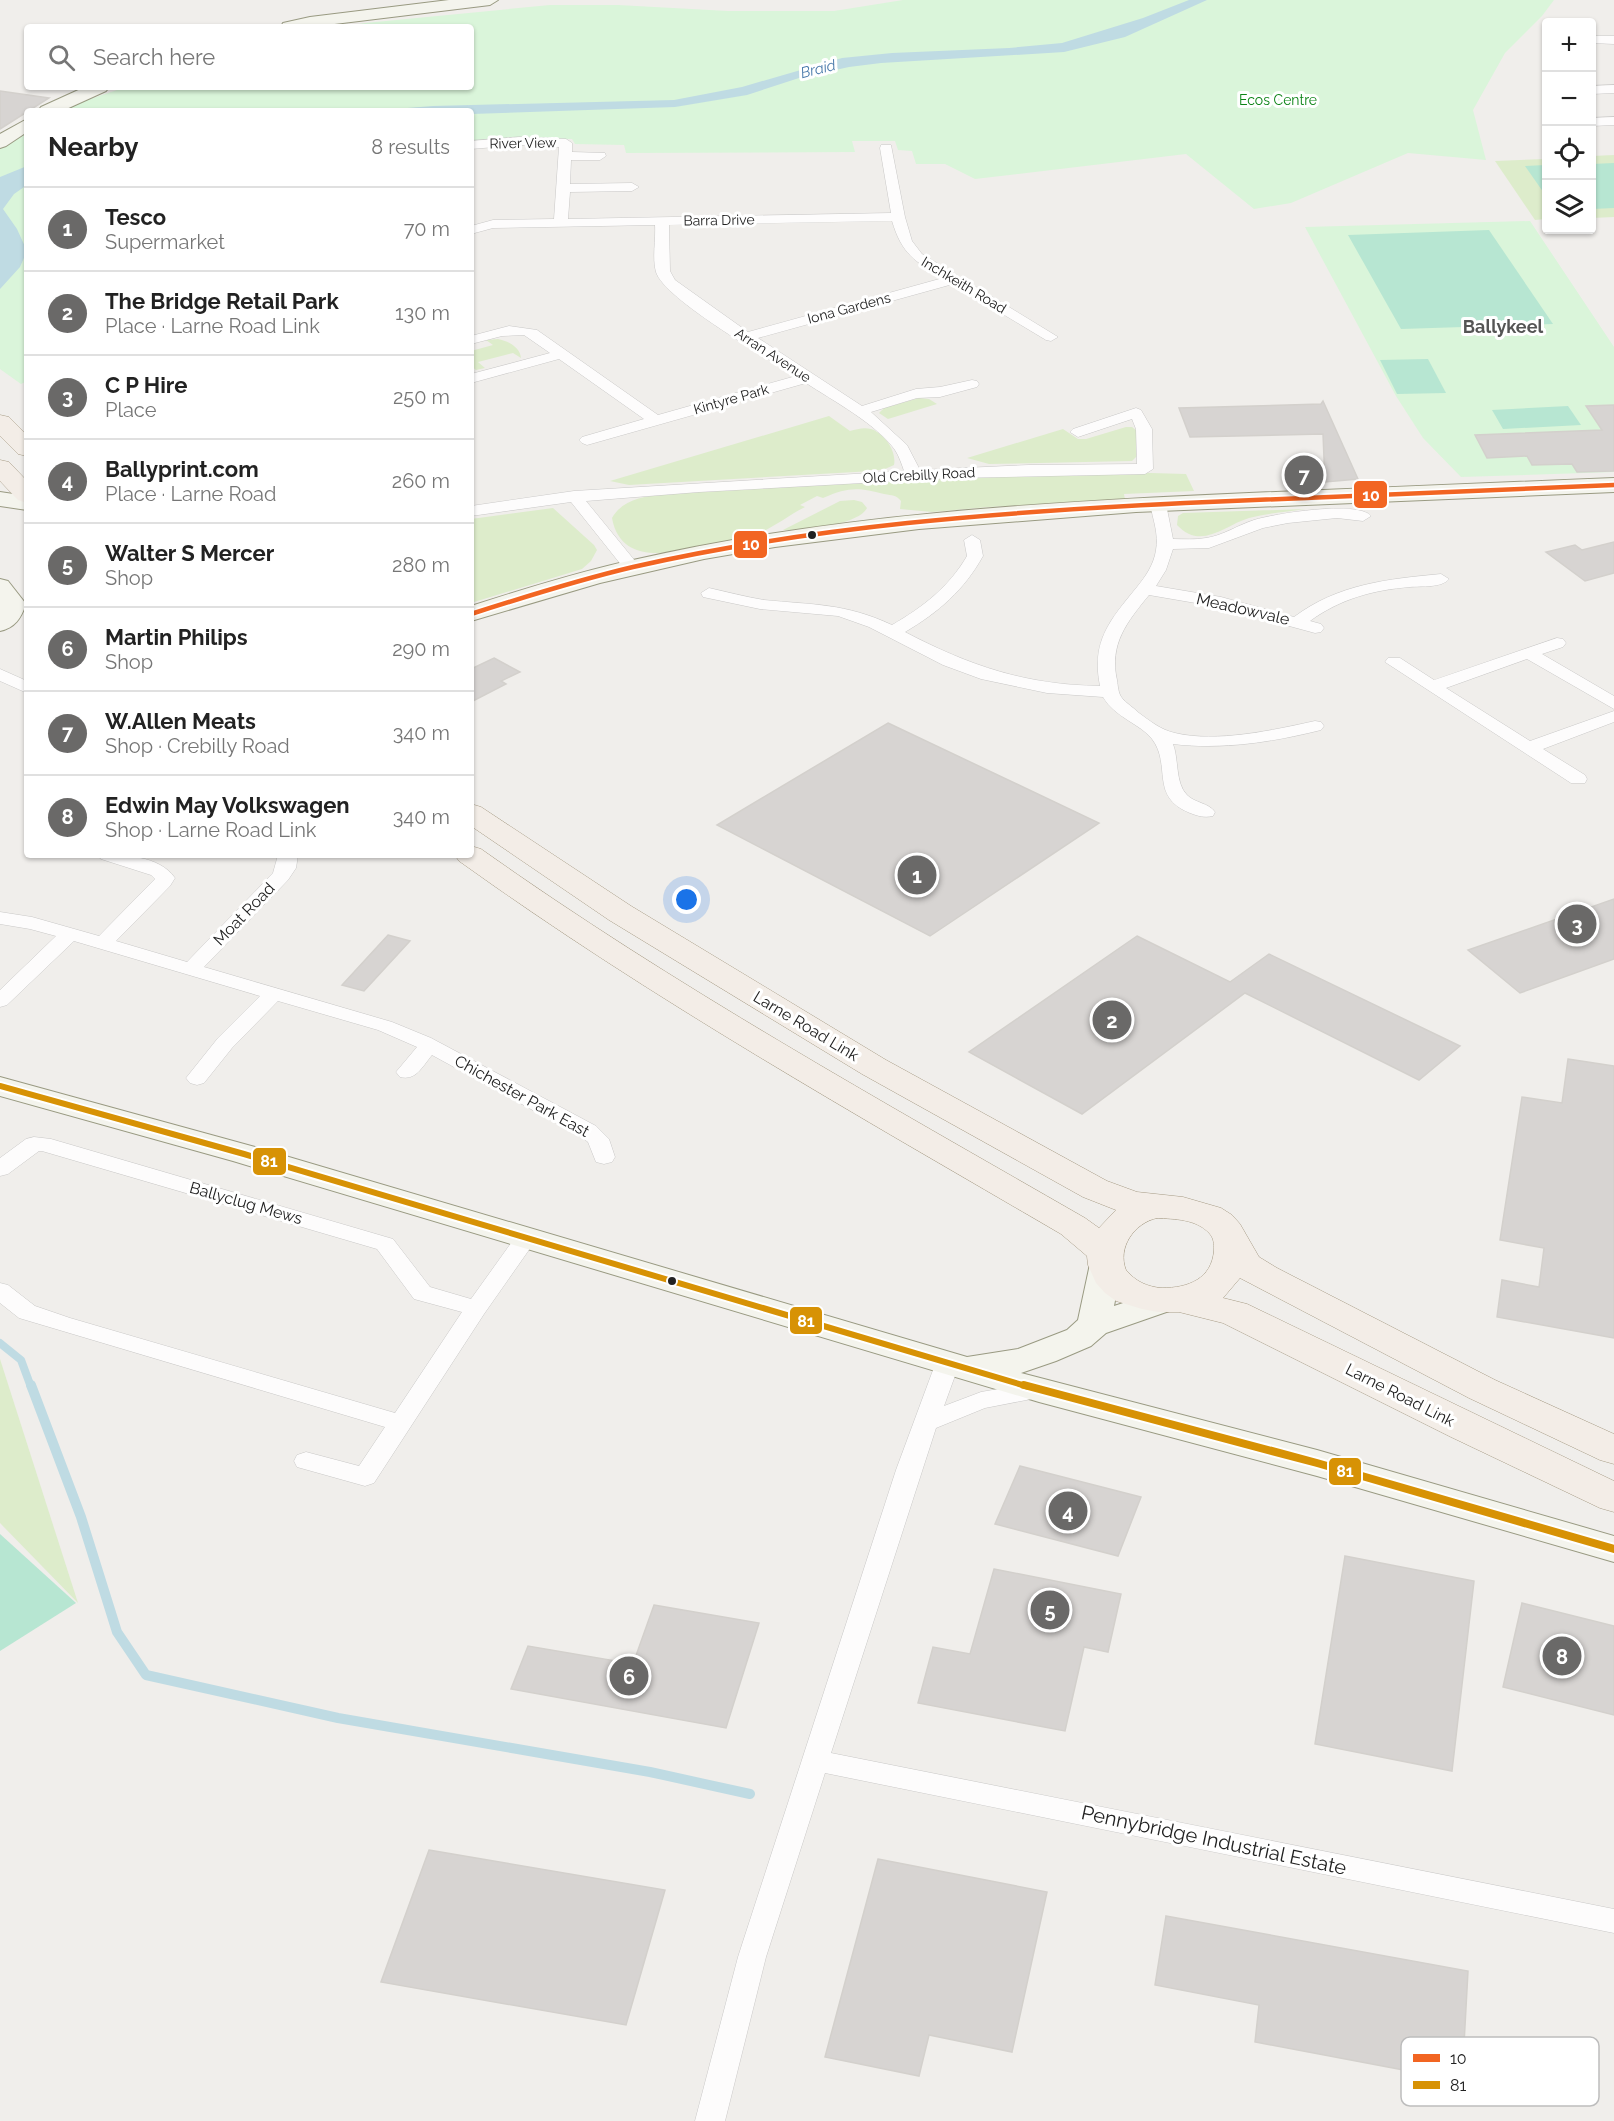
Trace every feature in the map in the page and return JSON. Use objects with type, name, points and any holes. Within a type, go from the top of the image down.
[{"type":"main road","points":[[0,422],[24,446]]},
{"type":"main road","points":[[0,467],[24,492]]},
{"type":"main road","name":"Larne Road Link","points":[[474,815],[620,913],[874,1067],[1095,1190],[1130,1202],[1157,1207]]},
{"type":"main road","points":[[474,858],[510,885],[650,978],[844,1094],[1073,1226],[1106,1258],[1110,1275],[1128,1292],[1173,1300],[1199,1295],[1212,1288],[1225,1275],[1231,1261],[1233,1246]]},
{"type":"main road","points":[[1106,1258],[1117,1229],[1139,1212],[1157,1207],[1177,1207],[1199,1211],[1216,1219],[1225,1229],[1246,1265],[1264,1277],[1482,1389],[1614,1450]]},
{"type":"main road","name":"Larne Road Link","points":[[1173,1300],[1234,1313],[1464,1427],[1614,1498]]},
{"type":"street","points":[[302,24],[490,0]]},
{"type":"street","points":[[1596,40],[1614,40]]},
{"type":"street","points":[[1596,90],[1614,89]]},
{"type":"street","points":[[54,108],[94,90]]},
{"type":"street","points":[[1596,122],[1614,121]]},
{"type":"street","points":[[0,142],[24,126]]},
{"type":"street","name":"River View","points":[[474,145],[557,141],[567,145],[561,223]]},
{"type":"street","points":[[886,148],[898,217]]},
{"type":"street","points":[[567,156],[600,156]]},
{"type":"street","points":[[565,188],[632,187]]},
{"type":"street","name":"Barra Drive","points":[[474,229],[493,224],[898,217]]},
{"type":"street","name":"Inchkeith Road","points":[[898,217],[910,250],[953,280],[1051,337]]},
{"type":"street","name":"Arran Avenue","points":[[662,221],[663,267],[666,279],[713,316],[860,411],[899,443],[914,475]]},
{"type":"street","name":"Iona Gardens","points":[[746,337],[953,280]]},
{"type":"street","points":[[474,339],[506,331],[522,331],[535,335],[656,421]]},
{"type":"street","points":[[474,378],[561,354]]},
{"type":"street","name":"Kintyre Park","points":[[587,440],[807,378]]},
{"type":"street","points":[[860,411],[916,394],[940,392],[972,384]]},
{"type":"street","name":"Old Crebilly Road","points":[[474,511],[574,496],[1059,468],[1145,469],[1144,429],[1136,413],[1078,432]]},
{"type":"street","points":[[474,613],[632,567],[750,544],[896,524],[979,515],[1158,504],[1614,485]]},
{"type":"street","points":[[574,496],[632,567]]},
{"type":"street","points":[[0,498],[24,502]]},
{"type":"street","points":[[1158,504],[1166,544],[1159,566],[1113,629],[1106,646],[1104,660],[1109,692],[1120,705],[1158,733],[1165,742],[1169,752],[1174,789],[1180,799],[1206,812]]},
{"type":"street","points":[[1166,544],[1209,543],[1259,524],[1300,516],[1336,513],[1363,516]]},
{"type":"street","points":[[894,631],[931,609],[956,588],[975,556],[972,540]]},
{"type":"street","name":"Meadowvale","points":[[1144,589],[1221,602],[1298,622],[1314,608],[1348,592],[1383,585],[1441,579]]},
{"type":"street","points":[[0,585],[14,604],[10,616],[0,624]]},
{"type":"street","points":[[709,592],[759,604],[845,613],[894,631],[947,660],[995,676],[1060,690],[1109,692]]},
{"type":"street","points":[[1298,622],[1315,628]]},
{"type":"street","points":[[1434,686],[1557,643]]},
{"type":"street","points":[[1528,653],[1614,704]]},
{"type":"street","points":[[1394,662],[1578,779]]},
{"type":"street","points":[[0,674],[24,686]]},
{"type":"street","points":[[1530,747],[1614,716]]},
{"type":"street","points":[[1158,733],[1178,739],[1227,740],[1271,736],[1315,726]]},
{"type":"street","points":[[100,945],[165,879],[162,872],[118,858]]},
{"type":"street","name":"Moat Road","points":[[191,969],[281,876],[286,868],[288,858]]},
{"type":"street","name":"Chichester Park East","points":[[0,918],[32,924],[385,1026],[429,1045],[588,1131],[598,1139],[604,1157]]},
{"type":"street","points":[[0,1001],[69,935]]},
{"type":"street","points":[[197,1078],[225,1043],[274,993]]},
{"type":"street","points":[[407,1072],[429,1045]]},
{"type":"street","points":[[0,1086],[244,1154],[1039,1390],[1329,1467],[1614,1549]]},
{"type":"street","name":"Ballyclug Mews","points":[[0,1169],[34,1144],[43,1144],[385,1244],[422,1293],[477,1308]]},
{"type":"street","points":[[306,1461],[365,1477],[527,1237]]},
{"type":"street","points":[[925,1423],[981,1400],[1039,1390],[1086,1332],[1106,1258]]},
{"type":"street","points":[[0,1292],[27,1312],[62,1324],[400,1423]]},
{"type":"street","points":[[953,1364],[1020,1361],[1086,1332],[1173,1300]]},
{"type":"street","points":[[710,2121],[752,1957],[814,1760],[925,1423],[953,1364]]},
{"type":"street","name":"Pennybridge Industrial Estate","points":[[814,1760],[1614,1921]]},
{"type":"green space","name":"Ecos Centre","points":[[903,0],[1554,0],[1542,16],[1505,53],[1473,110],[1486,160],[1408,153],[1291,203],[1254,209],[1186,154],[975,179],[945,164],[916,164],[912,151],[898,150],[895,141],[852,141],[855,152],[626,153],[624,145],[575,144],[572,139],[506,138],[474,141],[474,108],[69,108],[117,90],[474,90],[474,24],[359,24],[365,23],[550,5],[618,5],[728,11],[834,11]]},
{"type":"green space","points":[[24,131],[24,382],[21,384],[0,369],[0,143]]},
{"type":"green space","points":[[1614,155],[1614,217],[1596,218],[1596,156]]},
{"type":"green space","points":[[1542,159],[1542,219],[1535,220],[1495,161]]},
{"type":"green space","points":[[1614,163],[1614,208],[1596,209],[1596,164]]},
{"type":"green space","points":[[1542,165],[1542,190],[1525,166]]},
{"type":"green space","points":[[1530,221],[1614,347],[1614,472],[1461,477],[1423,438],[1396,396],[1305,227]]},
{"type":"green space","points":[[1489,230],[1553,324],[1401,329],[1348,235]]},
{"type":"green space","points":[[486,340],[506,341],[513,345],[521,358],[513,353],[478,362],[485,368],[476,370],[474,368],[474,350],[493,345]]},
{"type":"green space","points":[[1428,359],[1446,393],[1397,394],[1380,360]]},
{"type":"green space","points":[[919,398],[929,399],[937,404],[888,419],[879,413],[884,408]]},
{"type":"green space","points":[[1568,406],[1581,425],[1503,429],[1492,410]]},
{"type":"green space","points":[[829,416],[850,431],[868,428],[880,434],[894,454],[894,465],[873,471],[629,485],[610,481]]},
{"type":"green space","points":[[1132,427],[1137,431],[1137,456],[1132,461],[989,464],[967,458],[1063,429],[1078,439],[1086,439]]},
{"type":"green space","points":[[1081,471],[1186,474],[1194,491],[1124,494],[1125,500],[932,512],[900,509],[901,501],[895,496],[853,489],[823,498],[817,496],[800,505],[805,507],[772,527],[746,538],[666,553],[638,550],[626,544],[617,534],[612,518],[628,503],[663,494]]},
{"type":"green space","points":[[840,501],[862,502],[867,508],[853,519],[829,526],[783,530]]},
{"type":"green space","points":[[553,508],[597,550],[591,561],[582,569],[474,602],[474,519]]},
{"type":"green space","points":[[1305,509],[1249,518],[1204,536],[1195,536],[1177,525],[1178,516],[1183,513]]},
{"type":"green space","points":[[0,1359],[78,1603],[0,1523]]},
{"type":"green space","points":[[0,1534],[76,1603],[0,1651]]},
{"type":"water","name":"Braid","points":[[1189,0],[1207,0],[1125,37],[1064,52],[849,67],[799,78],[747,95],[675,107],[474,114],[474,108],[407,108],[674,100],[742,87],[842,58],[1062,43],[1143,18]]},
{"type":"water","points":[[24,167],[24,187],[14,194],[3,209],[17,229],[24,244],[24,258],[20,267],[0,289],[0,177]]},
{"type":"building","points":[[0,91],[49,98],[33,108],[24,108],[24,114],[0,129]]},
{"type":"building","points":[[1323,401],[1358,479],[1325,482],[1323,434],[1190,437],[1179,408],[1321,404]]},
{"type":"building","points":[[1614,405],[1614,471],[1577,472],[1572,464],[1532,465],[1527,456],[1487,458],[1475,435],[1602,430],[1586,406]]},
{"type":"building","points":[[1614,542],[1614,573],[1585,581],[1546,552],[1575,545],[1582,550]]},
{"type":"building","points":[[494,658],[520,672],[501,681],[506,684],[474,700],[474,668]]},
{"type":"building","points":[[888,723],[1099,823],[930,936],[717,825]]},
{"type":"building","points":[[1614,899],[1614,959],[1520,993],[1468,950]]},
{"type":"building","points":[[388,935],[410,941],[364,991],[342,985]]},
{"type":"building","points":[[1137,936],[1230,982],[1269,954],[1460,1046],[1419,1080],[1245,993],[1082,1114],[969,1052]]},
{"type":"building","points":[[1568,1059],[1614,1066],[1614,1338],[1497,1317],[1502,1280],[1539,1287],[1544,1248],[1500,1240],[1522,1097],[1562,1103]]},
{"type":"building","points":[[1020,1466],[1141,1497],[1118,1556],[995,1524]]},
{"type":"building","points":[[1345,1556],[1474,1581],[1452,1771],[1315,1744]]},
{"type":"building","points":[[994,1569],[1121,1594],[1108,1652],[1084,1647],[1065,1731],[918,1703],[933,1647],[970,1654]]},
{"type":"building","points":[[1522,1603],[1614,1626],[1614,1715],[1503,1687]]},
{"type":"building","points":[[654,1605],[759,1623],[726,1728],[511,1689],[528,1646],[633,1664]]},
{"type":"building","points":[[429,1850],[665,1890],[626,2025],[381,1982]]},
{"type":"building","points":[[878,1859],[1047,1892],[1012,2052],[929,2035],[919,2076],[825,2057]]},
{"type":"building","points":[[1166,1916],[1468,1971],[1464,2037],[1401,2037],[1401,2070],[1255,2042],[1259,2005],[1155,1985]]},
{"type":"waterway","points":[[0,1343],[21,1360],[31,1387]]},
{"type":"waterway","points":[[31,1385],[81,1517],[117,1632],[146,1675],[338,1718],[650,1772],[750,1794]]},
{"type":"transit line","name":"10","points":[[474,613],[592,577],[633,567],[704,552],[847,530],[1063,510],[1614,485]]},
{"type":"transit line","name":"81","points":[[0,1086],[244,1154],[1039,1390],[1317,1463],[1614,1549]]},
{"type":"place","name":"W.Allen Meats","points":[[1304,475]]},
{"type":"place","name":"Tesco","points":[[917,875]]},
{"type":"place","name":"C P Hire","points":[[1577,924]]},
{"type":"place","name":"The Bridge Retail Park","points":[[1112,1020]]},
{"type":"place","name":"Ballyprint.com","points":[[1068,1511]]},
{"type":"place","name":"Walter S Mercer","points":[[1050,1610]]},
{"type":"place","name":"Edwin May Volkswagen","points":[[1562,1656]]},
{"type":"place","name":"Martin Philips","points":[[629,1676]]},
{"type":"district","name":"Ballykeel","points":[[1503,326]]}]
